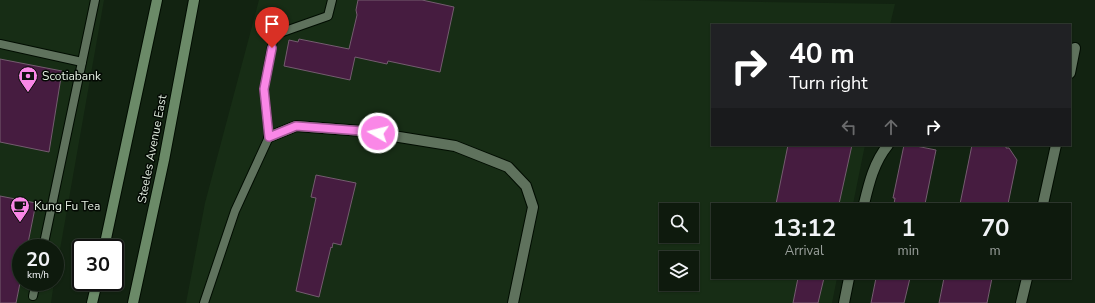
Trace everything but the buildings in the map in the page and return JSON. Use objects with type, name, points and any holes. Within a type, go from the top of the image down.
[{"type":"main road","name":"Steeles Avenue East","points":[[106,239],[157,0]]},
{"type":"main road","name":"Steeles Avenue East","points":[[133,303],[164,160],[194,0]]},
{"type":"main road","points":[[92,303],[95,291]]},
{"type":"street","points":[[1071,68],[1075,48]]},
{"type":"street","points":[[269,137],[296,126],[362,131],[455,146],[508,167],[526,186],[533,207],[513,303]]},
{"type":"street","points":[[864,203],[869,181],[882,152],[887,146]]},
{"type":"street","points":[[1043,203],[1056,146]]},
{"type":"street","points":[[844,303],[850,279]]},
{"type":"street","points":[[1021,303],[1027,279]]},
{"type":"lane","points":[[45,239],[95,0]]},
{"type":"lane","points":[[204,303],[235,211],[269,137],[264,89],[274,35],[328,16],[332,0]]},
{"type":"lane","points":[[0,44],[82,62]]},
{"type":"lane","points":[[33,296],[34,291]]},
{"type":"shaded area","points":[[0,0],[104,0],[62,239],[12,239],[12,291],[53,291],[51,303],[0,303]]},
{"type":"shaded area","points":[[259,0],[639,0],[895,4],[890,24],[711,24],[711,146],[865,146],[853,203],[711,203],[711,279],[837,279],[832,303],[186,303],[205,203]]},
{"type":"place","name":"Scotiabank","points":[[28,93]]},
{"type":"place","name":"Kung Fu Tea","points":[[20,223]]},
{"type":"route","points":[[272,48],[264,89],[269,137],[296,126],[378,133]]}]
